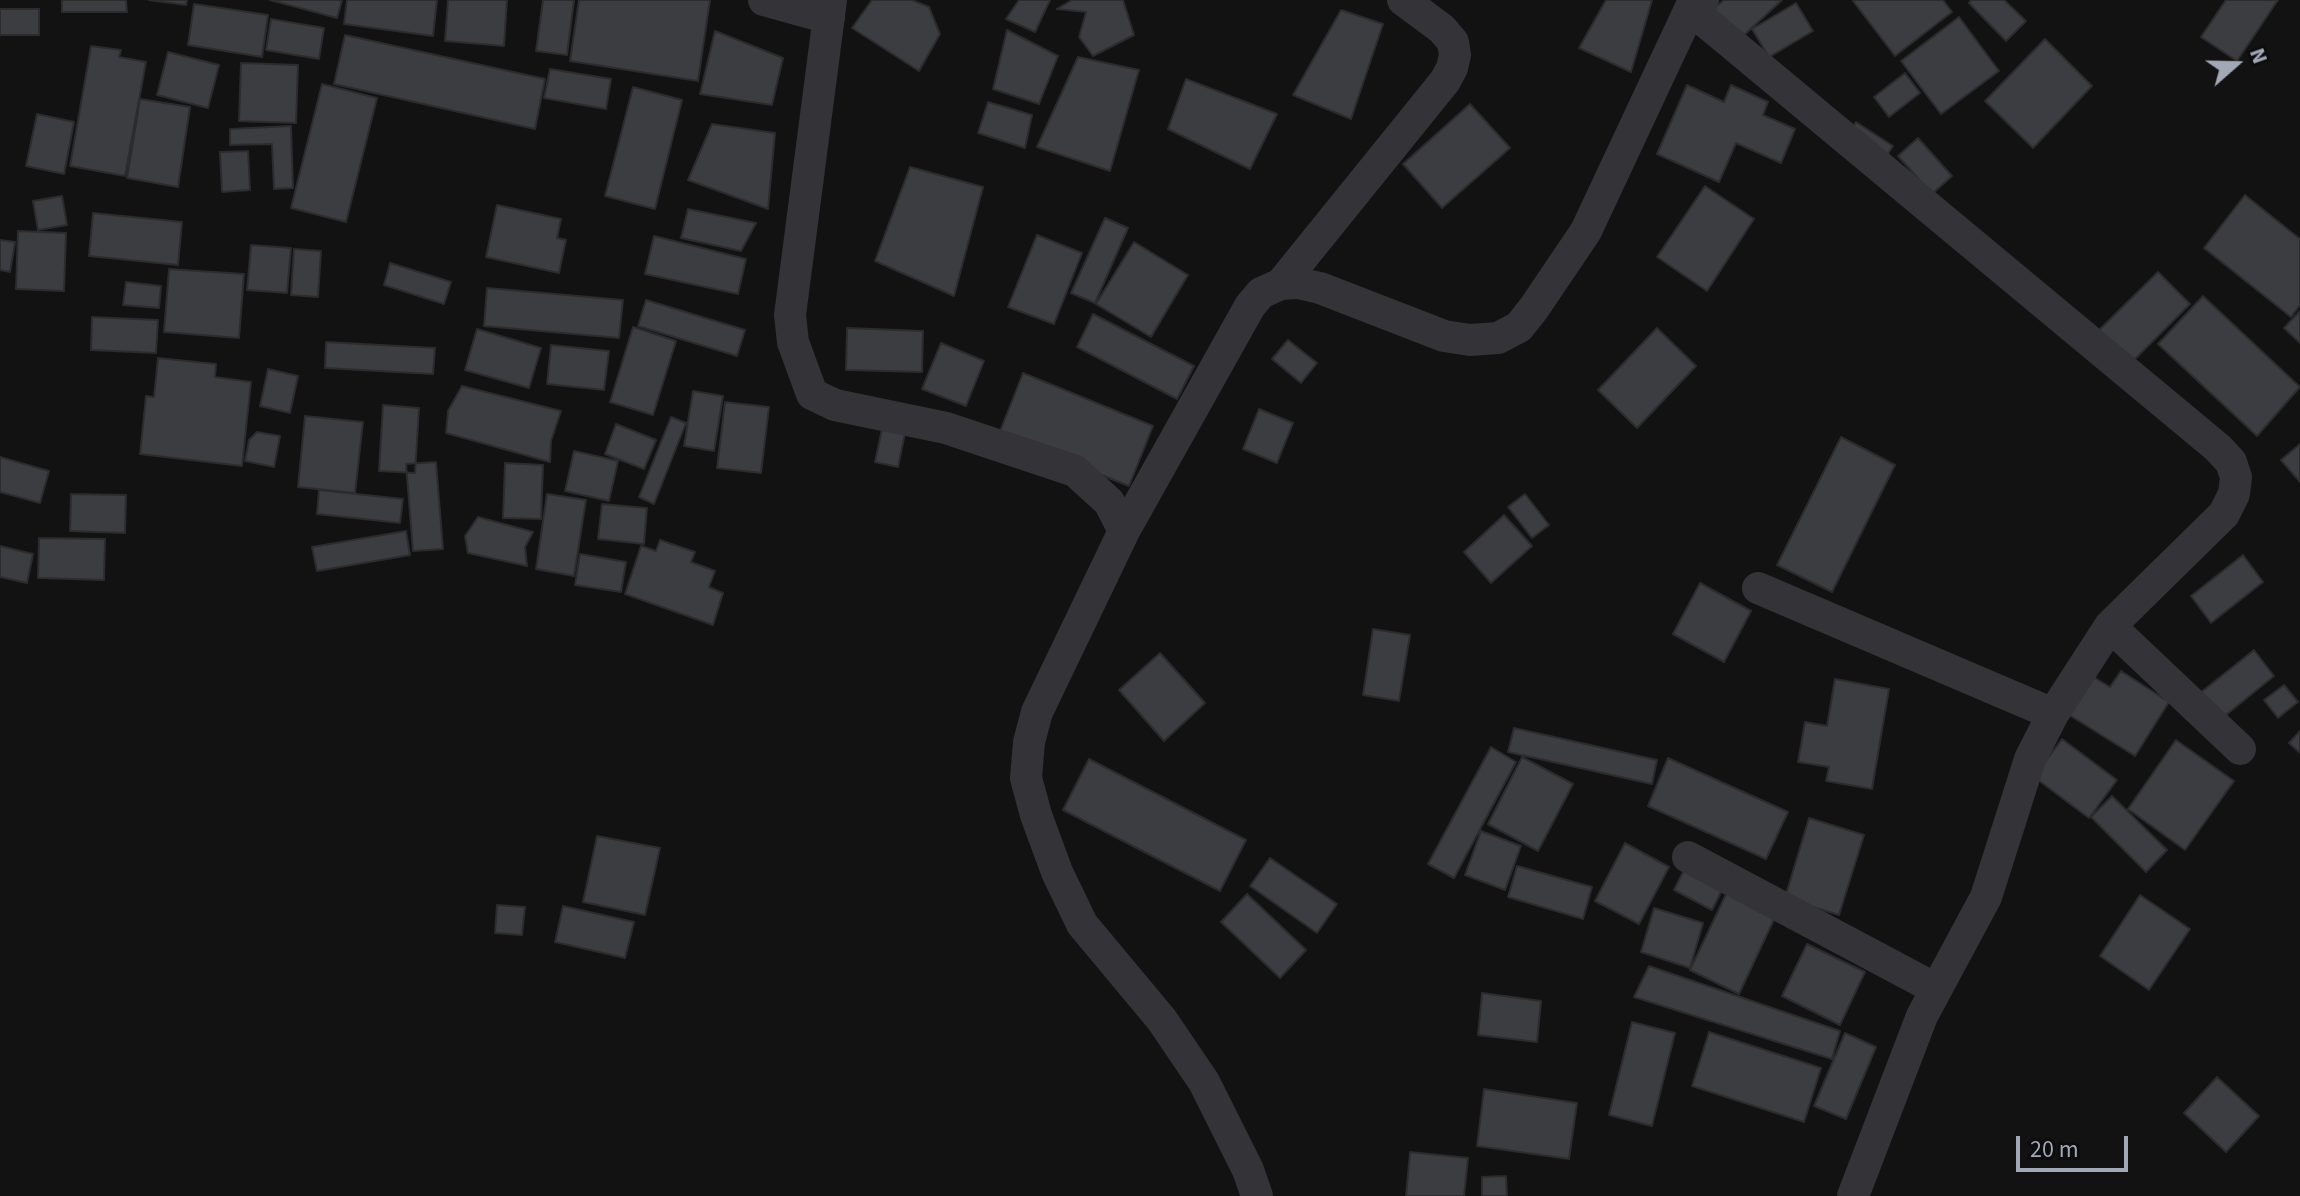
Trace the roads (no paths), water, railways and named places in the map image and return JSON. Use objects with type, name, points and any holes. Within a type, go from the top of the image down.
[{"type":"street","points":[[764,0],[830,9],[790,315],[793,342],[812,394],[835,405],[946,428],[1075,471],[1109,502],[1124,531]]},
{"type":"street","points":[[1281,284],[1445,81],[1452,68],[1455,55],[1453,42],[1442,29],[1403,0]]},
{"type":"street","points":[[1257,1196],[1248,1170],[1204,1082],[1162,1020],[1082,924],[1057,872],[1026,778],[1029,742],[1037,712],[1124,531],[1250,306],[1261,293],[1281,284],[1298,283],[1320,288],[1444,336],[1470,340],[1498,338],[1519,327],[1586,231],[1696,5],[2218,448],[2231,462],[2236,477],[2234,494],[2224,514],[2110,626],[2053,714],[2030,759],[1986,897],[1922,1016],[1853,1196]]},
{"type":"street","points":[[1758,588],[2053,714]]},
{"type":"street","points":[[2110,626],[2240,749]]},
{"type":"street","points":[[1688,857],[1936,989]]}]
